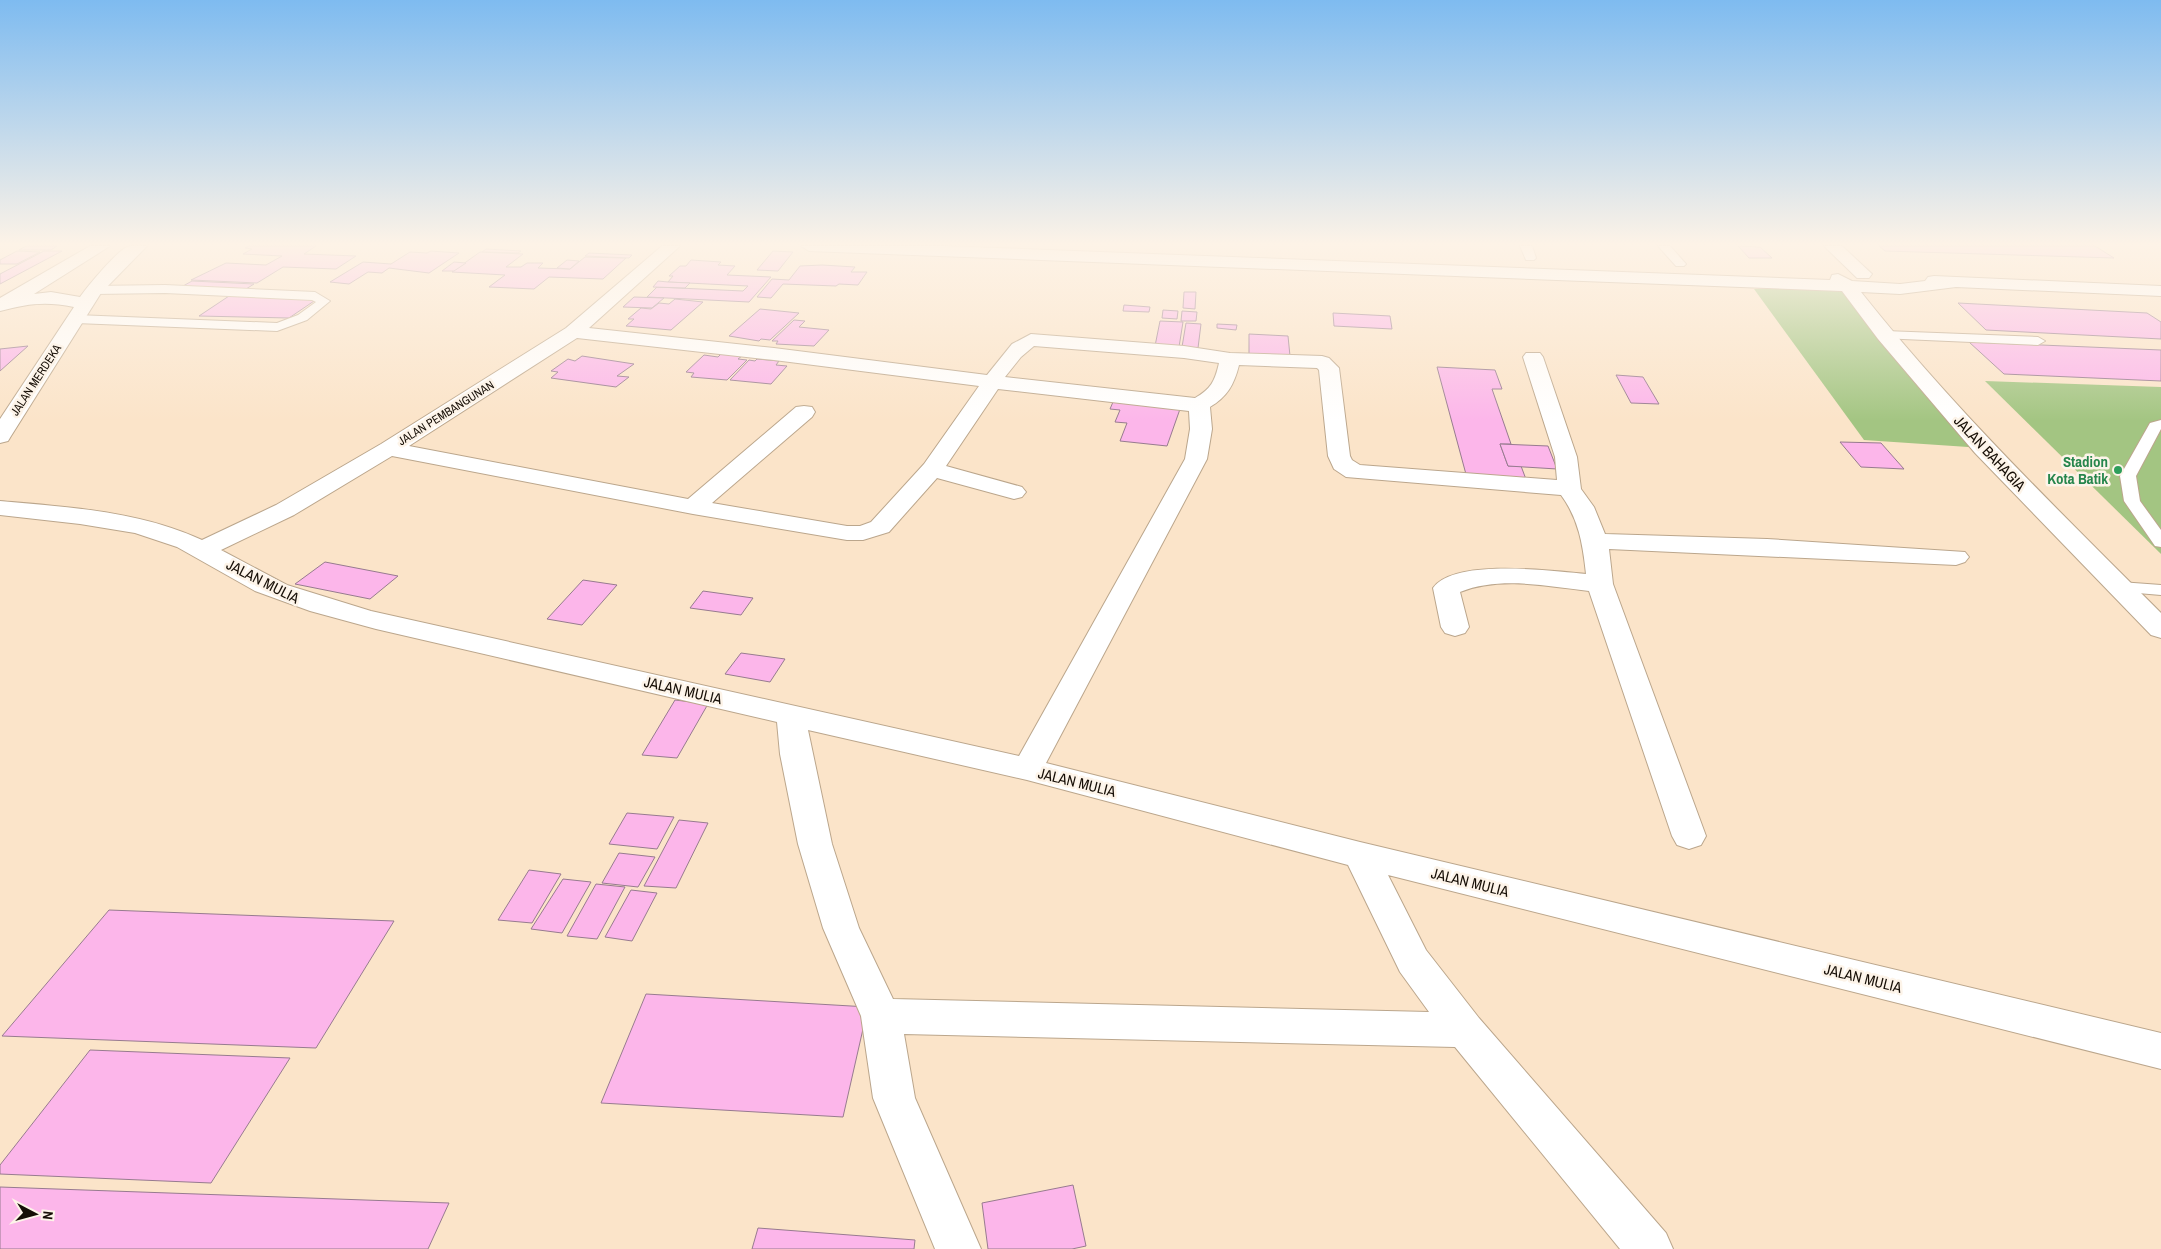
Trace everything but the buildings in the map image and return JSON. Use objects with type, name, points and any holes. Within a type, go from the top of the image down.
[{"type":"main road","name":"JALAN MERDEKA","points":[[0,436],[85,304]]},
{"type":"main road","name":"JALAN PEMBANGUNAN","points":[[200,551],[285,510],[390,449],[573,332],[605,304]]},
{"type":"main road","name":"JALAN BAHAGIA","points":[[1868,304],[1885,335],[1983,448],[2161,629]]},
{"type":"main road","points":[[573,332],[774,354],[1168,403],[1199,405],[1216,395],[1225,381],[1230,359]]},
{"type":"main road","points":[[390,449],[693,507],[847,533],[863,533],[880,527],[932,469],[1013,353],[1031,340],[1184,352],[1230,359],[1322,362],[1329,368],[1339,456],[1342,464],[1354,472],[1540,485],[1569,489]]},
{"type":"main road","points":[[1533,357],[1566,457],[1569,489],[1582,507],[1595,541],[1600,584],[1689,836]]},
{"type":"main road","points":[[1027,770],[1196,459],[1201,429],[1199,405]]},
{"type":"main road","points":[[693,507],[804,412]]},
{"type":"main road","points":[[932,469],[1014,492]]},
{"type":"main road","name":"JALAN MULIA","points":[[0,508],[67,514],[159,532],[226,562],[262,584],[303,602],[376,621],[1027,770],[1360,855],[2161,1052]]},
{"type":"main road","points":[[1595,541],[1767,547],[1956,557]]},
{"type":"main road","points":[[1455,627],[1446,588],[1462,580],[1492,576],[1600,584]]},
{"type":"main road","points":[[791,715],[796,754],[815,844],[841,928],[881,1016],[894,1098],[958,1249]]},
{"type":"main road","points":[[1360,855],[1413,961],[1466,1030],[1650,1249]]},
{"type":"main road","points":[[881,1016],[1466,1030]]},
{"type":"lane","points":[[87,304],[277,327],[295,323],[308,315],[319,304]]},
{"type":"lane","points":[[1885,335],[2038,341]]},
{"type":"lane","points":[[2161,424],[2155,426],[2128,476],[2132,501],[2161,542]]},
{"type":"lane","points":[[2120,587],[2161,590]]},
{"type":"green space","points":[[1765,304],[1862,304],[1983,448],[1864,440]]},
{"type":"green space","name":"Stadion Kota Batik","points":[[1985,381],[2161,387],[2161,554]]},
{"type":"place","name":"Stadion Kota Batik","points":[[2118,470]]}]
